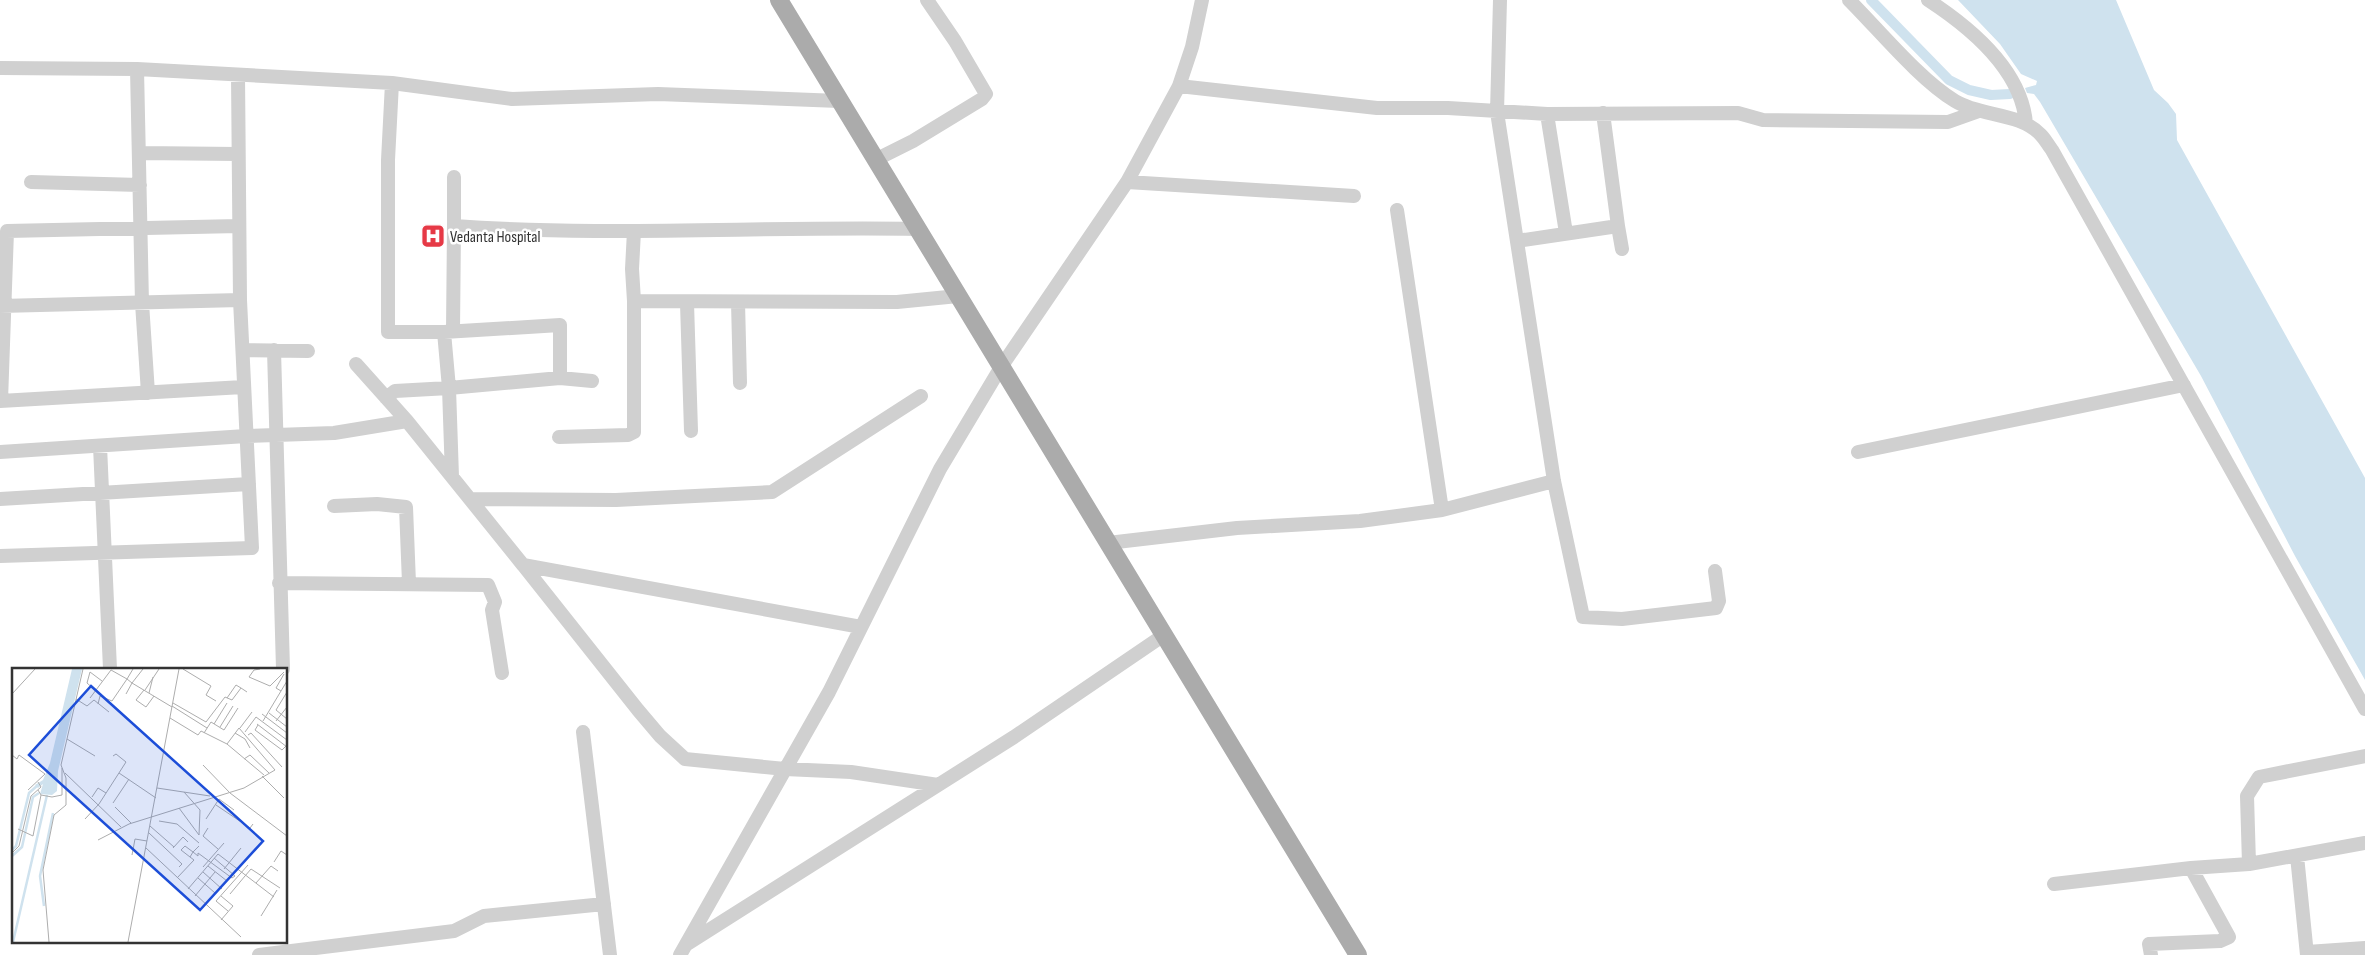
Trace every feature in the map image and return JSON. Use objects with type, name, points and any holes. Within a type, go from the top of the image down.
[{"type":"main road","points":[[779,0],[1358,955]]},
{"type":"street","points":[[875,160],[913,141],[986,94],[955,41],[927,0]]},
{"type":"street","points":[[683,950],[829,692],[940,469],[1001,367],[1127,182],[1179,86],[1192,47],[1202,0]]},
{"type":"street","points":[[1500,0],[1497,112],[1554,481],[1583,617],[1622,619],[1716,608],[1719,601],[1715,571]]},
{"type":"street","points":[[1850,0],[1929,80],[1956,102],[1979,111],[2026,124],[2040,134],[2052,150],[2365,709]]},
{"type":"street","points":[[1928,0],[1951,15],[1999,60],[2020,92],[2025,108],[2026,124]]},
{"type":"street","points":[[0,68],[136,69],[392,83],[512,100],[658,94],[839,101]]},
{"type":"street","points":[[136,69],[140,153],[142,303],[148,393]]},
{"type":"street","points":[[0,556],[252,548],[240,300],[238,75]]},
{"type":"street","points":[[392,83],[388,160],[388,332],[449,332],[560,325],[560,378]]},
{"type":"street","points":[[1179,86],[1377,108],[1448,108],[1547,114],[1738,113],[1762,120],[1948,122],[1979,111]]},
{"type":"street","points":[[1602,113],[1622,249]]},
{"type":"street","points":[[1547,114],[1566,233]]},
{"type":"street","points":[[140,153],[238,154]]},
{"type":"street","points":[[452,477],[449,332],[454,226],[454,177]]},
{"type":"street","points":[[31,182],[140,185]]},
{"type":"street","points":[[1127,182],[1354,196]]},
{"type":"street","points":[[1397,210],[1442,510]]},
{"type":"street","points":[[239,226],[7,232],[2,306],[0,401],[243,387]]},
{"type":"street","points":[[454,226],[498,229],[634,231],[917,229]]},
{"type":"street","points":[[1517,241],[1618,226]]},
{"type":"street","points":[[559,437],[628,435],[634,432],[634,300],[632,270],[634,231]]},
{"type":"street","points":[[634,300],[687,303],[897,302],[958,296]]},
{"type":"street","points":[[2,306],[240,300]]},
{"type":"street","points":[[738,302],[740,383]]},
{"type":"street","points":[[687,303],[690,431]]},
{"type":"street","points":[[243,350],[308,351]]},
{"type":"street","points":[[274,350],[279,584],[283,668]]},
{"type":"street","points":[[356,364],[407,421],[638,710],[660,736],[685,759],[785,769],[851,772],[938,785]]},
{"type":"street","points":[[386,398],[395,391],[560,378],[592,382]]},
{"type":"street","points":[[1858,452],[2184,386]]},
{"type":"street","points":[[470,499],[616,500],[772,492],[921,396]]},
{"type":"street","points":[[0,452],[246,436],[334,433],[407,421]]},
{"type":"street","points":[[100,446],[110,668]]},
{"type":"street","points":[[1108,543],[1237,528],[1360,520],[1442,510],[1554,481]]},
{"type":"street","points":[[0,499],[102,491],[248,484]]},
{"type":"street","points":[[334,506],[377,504],[406,507],[409,583]]},
{"type":"street","points":[[523,565],[861,627]]},
{"type":"street","points":[[279,584],[409,583],[488,585],[496,602],[492,610],[502,673]]},
{"type":"street","points":[[683,950],[1014,737],[1164,635]]},
{"type":"street","points":[[583,732],[610,955]]},
{"type":"street","points":[[2249,864],[2247,796],[2259,777],[2365,756]]},
{"type":"street","points":[[2054,884],[2191,868],[2249,864],[2297,856],[2297,854],[2364,846]]},
{"type":"street","points":[[2297,856],[2307,954],[2365,948]]},
{"type":"street","points":[[2151,955],[2149,944],[2220,941],[2229,937],[2191,868]]},
{"type":"street","points":[[259,955],[454,932],[484,916],[604,904]]},
{"type":"water","points":[[1958,0],[2116,0],[2154,90],[2168,103],[2176,114],[2177,140],[2365,478],[2365,680],[2295,556],[2201,376],[2040,102],[2034,94],[2027,93],[2025,88],[2036,85],[2037,81],[2021,74],[2000,44]]},
{"type":"waterway","points":[[1871,0],[1949,80],[1969,90],[1991,95],[2010,94]]},
{"type":"place","name":"Vedanta Hospital","points":[[433,236]]}]
